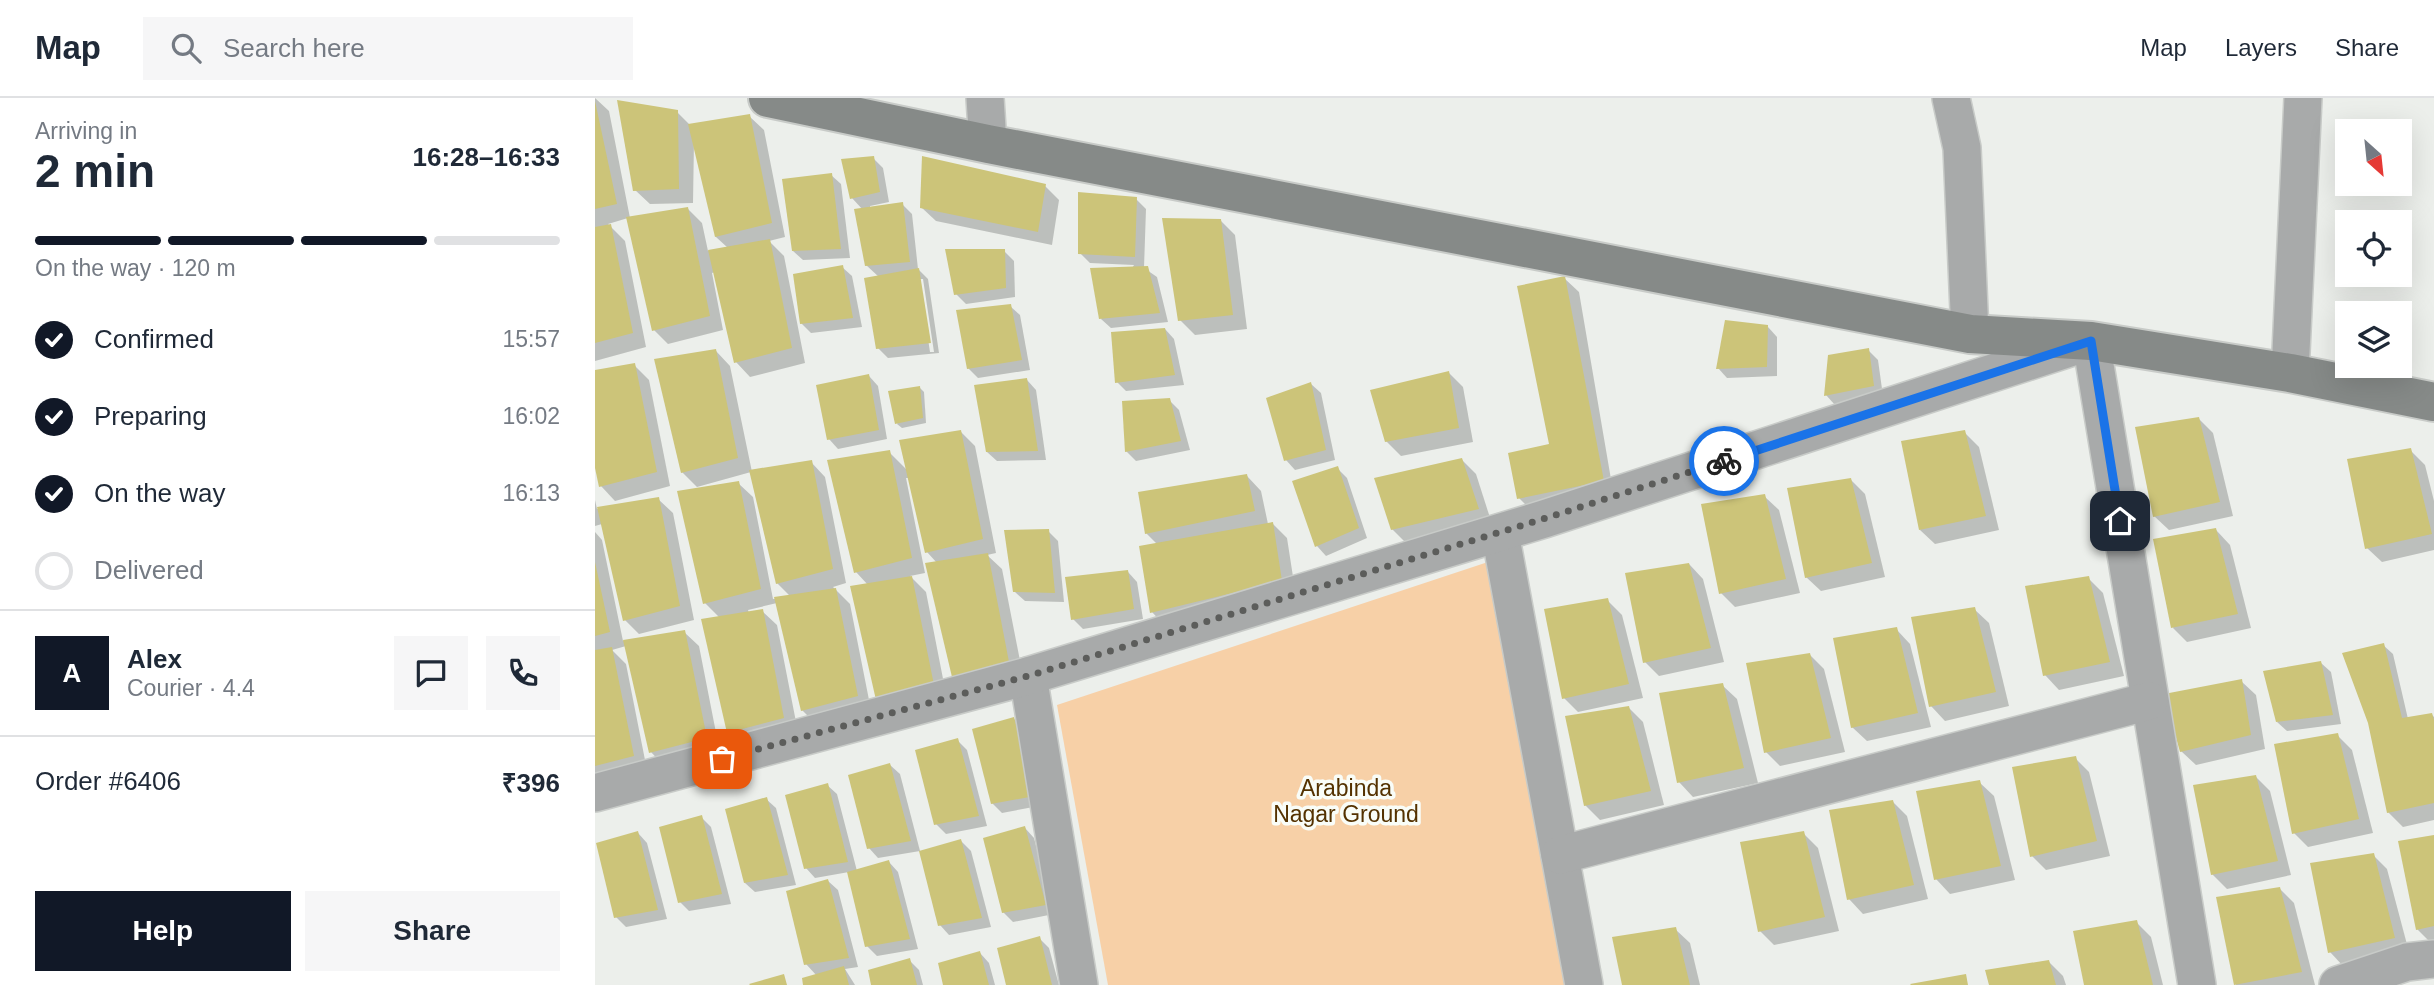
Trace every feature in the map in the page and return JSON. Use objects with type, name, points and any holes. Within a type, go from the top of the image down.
[{"type":"main road","points":[[768,98],[988,144],[1970,334],[2091,341],[2290,373],[2434,402]]},
{"type":"street","points":[[985,98],[988,144]]},
{"type":"street","points":[[1951,98],[1962,148],[1970,334]]},
{"type":"street","points":[[2290,373],[2303,98]]},
{"type":"street","points":[[595,793],[1028,676],[1500,533],[2091,341],[2197,985]]},
{"type":"street","points":[[1500,533],[1584,985]]},
{"type":"street","points":[[1028,676],[1079,985]]},
{"type":"street","points":[[1560,855],[2149,701]]},
{"type":"street","points":[[2339,985],[2406,962],[2434,959]]},
{"type":"green space","name":"Arabinda Nagar Ground","points":[[1491,561],[1566,985],[1108,985],[1057,705]]},
{"type":"building","points":[[617,100],[678,110],[679,189],[633,191]]},
{"type":"building","points":[[595,101],[617,204],[595,209]]},
{"type":"building","points":[[750,114],[772,223],[715,237],[688,124]]},
{"type":"building","points":[[874,156],[880,192],[850,199],[841,159]]},
{"type":"building","points":[[922,156],[1046,184],[1038,232],[920,208]]},
{"type":"building","points":[[832,173],[841,249],[792,251],[782,179]]},
{"type":"building","points":[[1078,192],[1137,197],[1135,257],[1078,254]]},
{"type":"building","points":[[903,202],[910,262],[865,266],[854,209]]},
{"type":"building","points":[[688,207],[710,316],[652,331],[626,217]]},
{"type":"building","points":[[1162,218],[1221,219],[1233,315],[1178,321]]},
{"type":"building","points":[[611,224],[633,333],[595,343],[595,227]]},
{"type":"building","points":[[770,239],[792,348],[734,363],[708,250]]},
{"type":"building","points":[[945,249],[1005,249],[1006,288],[954,295]]},
{"type":"building","points":[[843,265],[853,318],[800,324],[793,274]]},
{"type":"building","points":[[1148,266],[1160,313],[1099,319],[1090,268]]},
{"type":"building","points":[[919,268],[931,343],[876,349],[864,278]]},
{"type":"building","points":[[1565,276],[1604,481],[1517,499],[1508,453],[1549,444],[1517,286]]},
{"type":"building","points":[[1011,304],[1022,360],[967,369],[956,310]]},
{"type":"building","points":[[1725,320],[1768,325],[1767,367],[1716,369]]},
{"type":"building","points":[[1165,328],[1175,375],[1115,383],[1111,332]]},
{"type":"building","points":[[1869,348],[1874,386],[1824,396],[1828,355]]},
{"type":"building","points":[[716,349],[738,458],[681,473],[654,359]]},
{"type":"building","points":[[635,363],[657,472],[599,487],[595,468],[595,370]]},
{"type":"building","points":[[1449,371],[1459,428],[1385,442],[1370,390]]},
{"type":"building","points":[[869,374],[879,430],[827,440],[816,385]]},
{"type":"building","points":[[1027,378],[1038,451],[986,452],[974,385]]},
{"type":"building","points":[[1311,382],[1326,450],[1284,461],[1266,398]]},
{"type":"building","points":[[920,386],[923,418],[895,424],[888,391]]},
{"type":"building","points":[[1170,398],[1181,441],[1125,452],[1122,401]]},
{"type":"building","points":[[2199,417],[2220,502],[2153,517],[2135,427]]},
{"type":"building","points":[[961,430],[983,539],[925,553],[899,440]]},
{"type":"building","points":[[1965,430],[1986,516],[1919,530],[1901,441]]},
{"type":"building","points":[[2411,448],[2432,534],[2365,549],[2347,459]]},
{"type":"building","points":[[890,450],[912,558],[854,573],[827,460]]},
{"type":"building","points":[[1462,458],[1479,509],[1391,530],[1374,478]]},
{"type":"building","points":[[812,460],[833,569],[776,584],[749,470]]},
{"type":"building","points":[[1338,466],[1359,528],[1315,547],[1292,481]]},
{"type":"building","points":[[1247,474],[1255,511],[1145,534],[1138,492]]},
{"type":"building","points":[[1851,478],[1872,563],[1805,578],[1787,488]]},
{"type":"building","points":[[739,481],[761,589],[703,604],[677,491]]},
{"type":"building","points":[[1765,494],[1786,579],[1719,594],[1701,504]]},
{"type":"building","points":[[659,497],[680,606],[623,621],[597,507]]},
{"type":"building","points":[[1273,522],[1282,581],[1150,613],[1139,546]]},
{"type":"building","points":[[2216,528],[2238,614],[2171,628],[2153,539]]},
{"type":"building","points":[[1049,529],[1055,593],[1013,592],[1004,530]]},
{"type":"building","points":[[988,553],[1009,662],[952,677],[925,563]]},
{"type":"building","points":[[595,562],[610,632],[595,636]]},
{"type":"building","points":[[1689,563],[1711,648],[1643,663],[1625,573]]},
{"type":"building","points":[[1128,570],[1134,609],[1071,620],[1065,577]]},
{"type":"building","points":[[912,576],[934,685],[876,700],[850,586]]},
{"type":"building","points":[[2089,576],[2110,662],[2043,676],[2025,586]]},
{"type":"building","points":[[836,588],[858,696],[801,711],[774,597]]},
{"type":"building","points":[[1608,598],[1629,684],[1562,699],[1544,609]]},
{"type":"building","points":[[1975,607],[1996,692],[1929,707],[1911,617]]},
{"type":"building","points":[[763,609],[784,718],[727,733],[701,619]]},
{"type":"building","points":[[1897,627],[1918,713],[1851,728],[1833,638]]},
{"type":"building","points":[[685,630],[707,738],[649,753],[623,640]]},
{"type":"building","points":[[2384,643],[2402,718],[2432,713],[2434,720],[2434,803],[2387,813],[2368,723],[2342,653]]},
{"type":"building","points":[[612,647],[634,756],[595,766],[595,650]]},
{"type":"building","points":[[1810,653],[1831,738],[1764,753],[1746,663]]},
{"type":"building","points":[[2321,661],[2333,715],[2276,722],[2263,671]]},
{"type":"building","points":[[2242,679],[2251,735],[2180,752],[2164,694]]},
{"type":"building","points":[[1723,683],[1744,768],[1677,783],[1659,693]]},
{"type":"building","points":[[1629,706],[1651,791],[1584,806],[1565,716]]},
{"type":"building","points":[[1014,717],[1035,796],[991,804],[972,729]]},
{"type":"building","points":[[2338,733],[2359,819],[2292,834],[2274,744]]},
{"type":"building","points":[[958,738],[979,816],[934,825],[915,750]]},
{"type":"building","points":[[2076,756],[2097,841],[2030,857],[2012,767]]},
{"type":"building","points":[[890,763],[911,841],[867,849],[848,775]]},
{"type":"building","points":[[2256,775],[2278,861],[2211,875],[2193,785]]},
{"type":"building","points":[[1980,780],[2001,866],[1934,880],[1916,791]]},
{"type":"building","points":[[828,783],[848,862],[804,869],[785,795]]},
{"type":"building","points":[[767,797],[788,875],[744,883],[725,809]]},
{"type":"building","points":[[1893,800],[1914,885],[1847,900],[1829,810]]},
{"type":"building","points":[[702,815],[722,894],[678,903],[659,827]]},
{"type":"building","points":[[1025,826],[1046,905],[1002,913],[983,838]]},
{"type":"building","points":[[638,831],[658,910],[614,918],[596,843]]},
{"type":"building","points":[[1804,831],[1825,917],[1758,932],[1740,842]]},
{"type":"building","points":[[2434,835],[2434,926],[2416,930],[2398,841]]},
{"type":"building","points":[[961,839],[982,918],[938,926],[919,851]]},
{"type":"building","points":[[2374,853],[2395,938],[2328,953],[2310,863]]},
{"type":"building","points":[[889,860],[910,939],[865,947],[847,872]]},
{"type":"building","points":[[828,879],[849,958],[804,965],[786,891]]},
{"type":"building","points":[[2280,887],[2302,972],[2234,985],[2216,897]]},
{"type":"building","points":[[2137,920],[2153,985],[2084,985],[2073,931]]},
{"type":"building","points":[[1676,927],[1690,985],[1622,985],[1612,937]]},
{"type":"building","points":[[1040,936],[1052,985],[1006,985],[997,948]]},
{"type":"building","points":[[980,951],[989,985],[943,985],[938,963]]},
{"type":"building","points":[[910,958],[917,985],[871,985],[868,970]]},
{"type":"building","points":[[2049,960],[2056,985],[1989,985],[1985,970]]},
{"type":"building","points":[[844,966],[849,985],[803,985],[802,978]]},
{"type":"building","points":[[784,974],[787,985],[749,984]]},
{"type":"building","points":[[1966,974],[1968,985],[1910,984]]},
{"type":"way so far","points":[[722,759],[1028,676],[1724,461]]},
{"type":"route","points":[[1724,461],[2091,341],[2120,521]]}]
